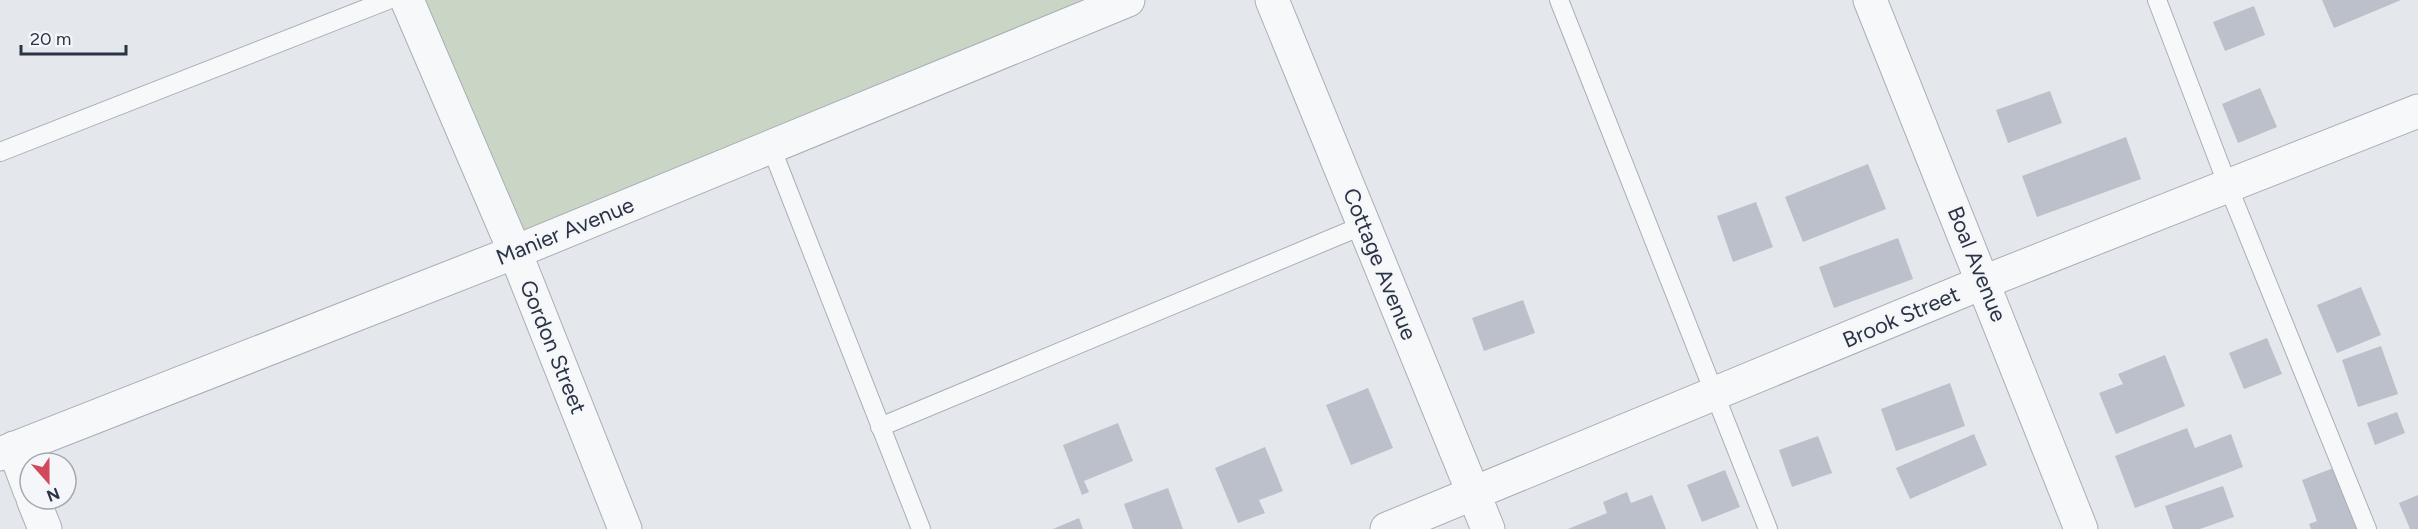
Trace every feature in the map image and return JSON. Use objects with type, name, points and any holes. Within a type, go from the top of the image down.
[{"type":"street","name":"Gordon Street","points":[[407,0],[515,252],[625,529]]},
{"type":"street","name":"Manier Avenue","points":[[7,451],[515,252],[1128,0]]},
{"type":"street","name":"Cottage Avenue","points":[[1272,0],[1488,529]]},
{"type":"street","name":"Boal Avenue","points":[[1870,0],[2081,529]]},
{"type":"street","name":"Brook Street","points":[[1388,529],[1984,282],[2418,111]]},
{"type":"street","points":[[7,451],[18,470]]},
{"type":"street","points":[[38,511],[45,529]]},
{"type":"lane","points":[[0,152],[388,0]]},
{"type":"lane","points":[[1559,0],[1768,529]]},
{"type":"lane","points":[[2157,0],[2228,186],[2367,529]]},
{"type":"lane","points":[[771,147],[921,529]]},
{"type":"lane","points":[[880,427],[1364,225]]},
{"type":"green space","points":[[407,0],[1128,0],[515,252]]},
{"type":"building","points":[[2322,0],[2401,0],[2334,28]]},
{"type":"building","points":[[2254,6],[2265,35],[2225,51],[2213,22]]},
{"type":"building","points":[[2260,88],[2277,127],[2238,143],[2222,104]]},
{"type":"building","points":[[2050,91],[2062,123],[2008,143],[1996,110]]},
{"type":"building","points":[[2126,137],[2141,179],[2037,217],[2022,176]]},
{"type":"building","points":[[1868,164],[1886,209],[1803,242],[1785,197]]},
{"type":"building","points":[[1756,202],[1773,247],[1733,262],[1717,216]]},
{"type":"building","points":[[1898,238],[1913,279],[1834,308],[1819,267]]},
{"type":"building","points":[[2361,287],[2381,335],[2337,353],[2317,305]]},
{"type":"building","points":[[1523,300],[1535,333],[1484,351],[1472,318]]},
{"type":"building","points":[[2267,338],[2282,374],[2244,389],[2229,353]]},
{"type":"building","points":[[2381,346],[2398,394],[2358,407],[2342,360]]},
{"type":"building","points":[[2165,355],[2185,406],[2116,434],[2099,393],[2123,384],[2118,374]]},
{"type":"building","points":[[1950,383],[1965,426],[1896,451],[1881,409]]},
{"type":"building","points":[[1368,388],[1393,448],[1351,465],[1326,405]]},
{"type":"building","points":[[2397,412],[2405,433],[2375,445],[2367,423]]},
{"type":"building","points":[[1118,423],[1133,461],[1084,481],[1089,492],[1082,495],[1063,445]]},
{"type":"building","points":[[2187,428],[2195,448],[2231,434],[2243,467],[2135,508],[2115,456]]},
{"type":"building","points":[[1974,434],[1987,465],[1910,499],[1896,468]]},
{"type":"building","points":[[1818,436],[1832,473],[1792,487],[1779,450]]},
{"type":"building","points":[[1265,447],[1283,491],[1259,500],[1265,513],[1238,523],[1215,468]]},
{"type":"building","points":[[2336,467],[2358,529],[2311,529],[2309,524],[2317,521],[2302,480]]},
{"type":"building","points":[[1725,470],[1740,507],[1702,522],[1687,485]]},
{"type":"building","points":[[2223,486],[2234,517],[2200,529],[2173,529],[2165,506]]},
{"type":"building","points":[[1168,488],[1183,529],[1133,529],[1124,504]]},
{"type":"building","points":[[1627,492],[1631,503],[1652,495],[1666,529],[1568,529],[1607,513],[1603,502]]},
{"type":"building","points":[[2418,495],[2418,529],[2410,529],[2399,503]]},
{"type":"building","points":[[1079,518],[1083,529],[1053,529]]}]
